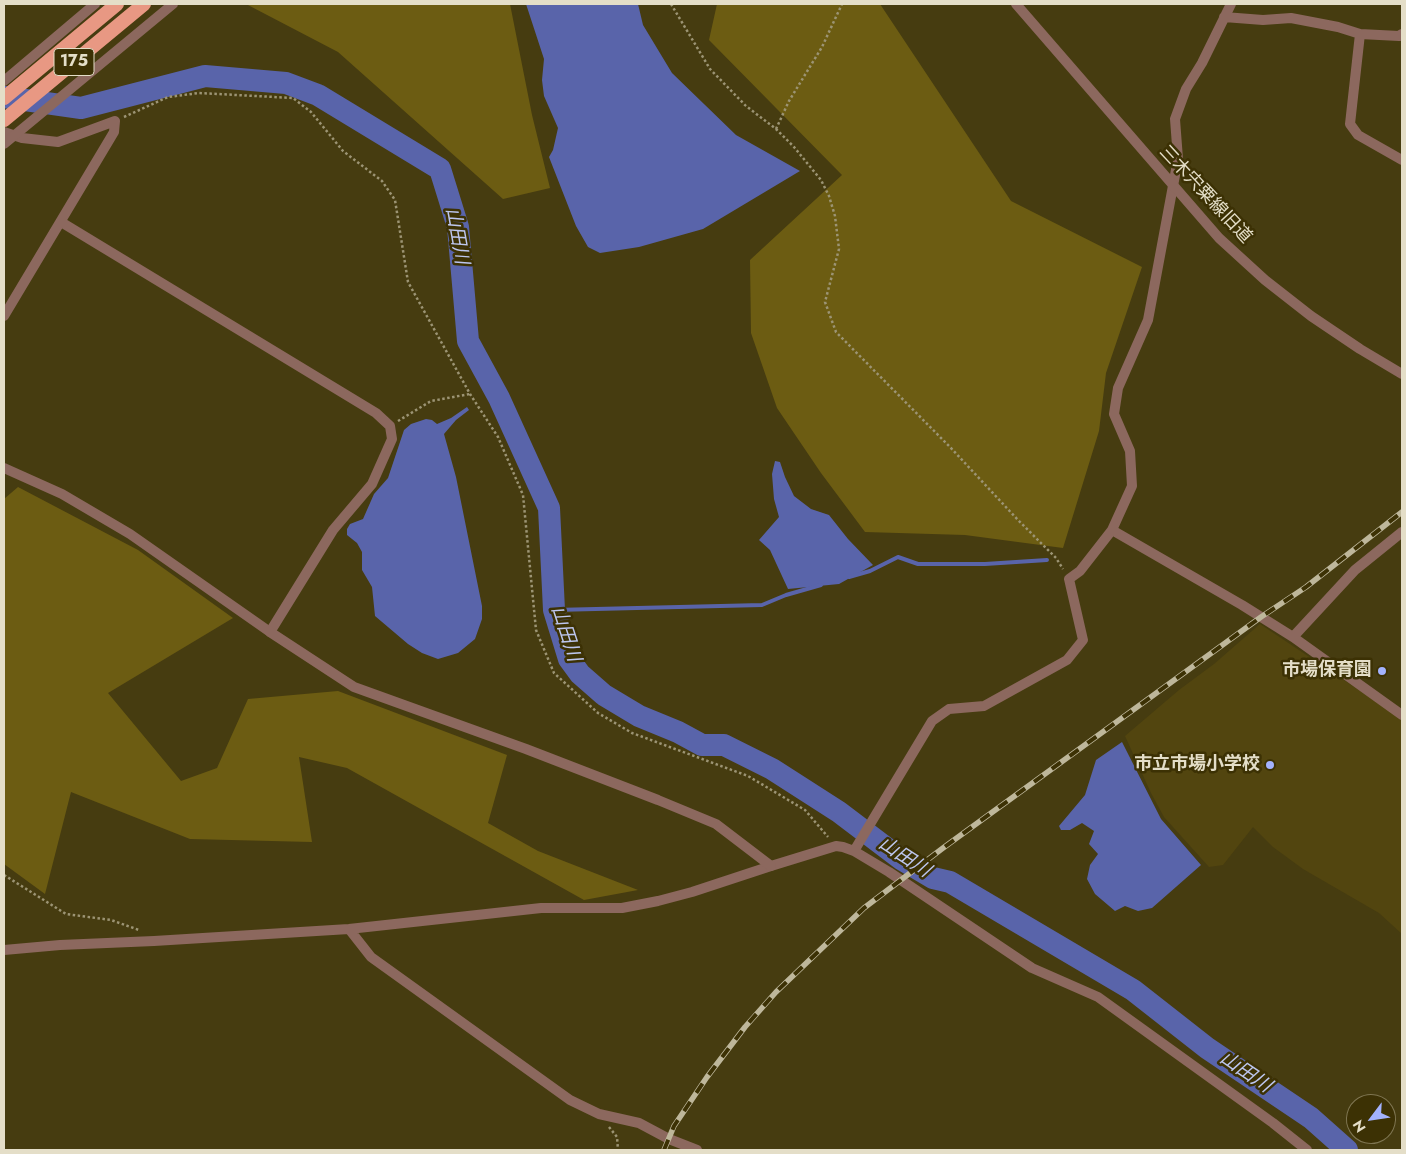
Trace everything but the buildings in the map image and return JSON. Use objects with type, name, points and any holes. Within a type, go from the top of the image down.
[{"type":"highway","name":"175","points":[[4,98],[118,4]]},
{"type":"highway","name":"175","points":[[4,120],[144,4]]},
{"type":"street","points":[[4,81],[95,4]]},
{"type":"street","points":[[4,144],[173,4]]},
{"type":"street","name":"三木宍粟線旧道","points":[[1016,4],[1219,238],[1265,280],[1336,332],[1402,374]]},
{"type":"street","points":[[854,851],[932,721],[948,709],[984,706],[1068,660],[1083,640],[1069,579],[1080,571],[1112,530],[1132,486],[1130,451],[1114,414],[1118,388],[1148,320],[1178,159],[1175,119],[1186,89],[1202,63],[1231,4]]},
{"type":"street","points":[[1224,18],[1263,20],[1291,18],[1338,27],[1360,34],[1399,36],[1402,34]]},
{"type":"street","points":[[1360,34],[1350,124],[1358,135],[1402,160]]},
{"type":"street","points":[[4,132],[22,138],[58,142],[114,121],[114,132],[4,316]]},
{"type":"street","points":[[61,222],[376,413],[390,426],[392,438],[372,484],[333,530],[270,632]]},
{"type":"street","points":[[4,468],[62,494],[130,534],[270,632],[354,687],[526,749],[716,824],[770,866]]},
{"type":"street","points":[[1112,530],[1242,605],[1293,637],[1402,715]]},
{"type":"street","points":[[1293,637],[1355,570],[1402,532]]},
{"type":"street","points":[[4,950],[60,945],[349,929],[541,908],[622,908],[692,892],[836,846],[843,847],[854,851],[889,872],[1032,968],[1098,996],[1258,1112],[1307,1150]]},
{"type":"street","points":[[349,929],[371,957],[570,1100],[599,1114],[639,1123],[669,1139],[698,1150]]},
{"type":"path","points":[[671,4],[710,69],[746,106],[776,129],[794,147],[820,180],[829,196],[835,216],[839,249],[825,302],[836,332],[1056,558],[1069,579]]},
{"type":"path","points":[[776,129],[789,101],[822,47],[842,4]]},
{"type":"path","points":[[114,121],[168,97],[199,93],[293,98],[311,112],[343,151],[382,181],[395,200],[408,282],[470,394],[498,437],[524,495],[536,630],[554,673],[598,713],[632,733],[748,776],[804,810],[836,846]]},
{"type":"path","points":[[390,426],[431,401],[470,394]]},
{"type":"path","points":[[4,875],[66,914],[111,920],[140,930],[154,941]]},
{"type":"path","points":[[599,1114],[617,1137],[618,1150]]},
{"type":"shaded area","points":[[246,4],[510,4],[532,115],[550,188],[503,199],[338,52]]},
{"type":"shaded area","points":[[717,4],[880,4],[1011,201],[1142,267],[1106,373],[1099,431],[1063,548],[965,535],[865,532],[821,473],[777,408],[751,333],[750,260],[842,175],[709,40]]},
{"type":"shaded area","points":[[18,487],[138,550],[233,618],[108,693],[181,781],[217,768],[248,699],[338,691],[507,755],[488,823],[538,851],[638,890],[584,900],[347,768],[299,757],[312,842],[190,839],[71,792],[45,894],[4,864],[4,499]]},
{"type":"shaded area","name":"市立市場小学校","points":[[1260,624],[1402,719],[1402,934],[1379,913],[1303,869],[1273,847],[1253,827],[1223,865],[1209,867],[1164,817],[1151,793],[1125,736]]},
{"type":"water","points":[[526,4],[638,4],[643,25],[672,73],[736,135],[800,171],[703,229],[639,247],[600,253],[588,247],[576,226],[549,157],[553,150],[558,128],[544,96],[542,80],[544,59]]},
{"type":"water","points":[[467,407],[469,410],[456,420],[444,434],[456,477],[482,606],[482,619],[475,639],[458,653],[438,659],[422,653],[408,644],[375,616],[372,587],[362,570],[362,552],[357,543],[347,535],[347,529],[350,524],[363,519],[374,494],[388,478],[404,430],[411,424],[426,419],[432,420],[437,424],[451,418]]},
{"type":"water","points":[[775,461],[780,462],[794,496],[811,509],[829,515],[848,539],[873,565],[839,584],[788,589],[770,550],[759,540],[779,517],[774,499],[772,474]]},
{"type":"water","points":[[1122,742],[1161,819],[1201,865],[1152,908],[1138,911],[1125,906],[1115,911],[1095,894],[1087,879],[1090,865],[1098,854],[1089,844],[1094,831],[1082,823],[1070,830],[1061,830],[1059,826],[1085,795],[1096,760]]},
{"type":"waterway","name":"山田川","points":[[4,97],[81,108],[205,76],[286,83],[318,95],[440,169],[458,227],[468,341],[499,398],[549,508],[554,610],[569,659],[580,674],[604,695],[639,716],[678,732],[702,745],[724,745],[772,769],[839,812],[901,859],[933,878],[950,882],[1133,990],[1207,1048],[1311,1118],[1347,1150]]},
{"type":"waterway","points":[[849,577],[870,571],[898,557],[918,564],[985,564],[1047,560]]},
{"type":"waterway","points":[[554,610],[762,605],[786,595],[821,585]]},
{"type":"railway","points":[[664,1150],[674,1126],[707,1077],[745,1027],[776,992],[864,908],[943,848],[1261,617],[1306,587],[1402,512]]},
{"type":"place","name":"市場保育園","points":[[1382,671]]},
{"type":"place","name":"市立市場小学校","points":[[1270,765]]}]
